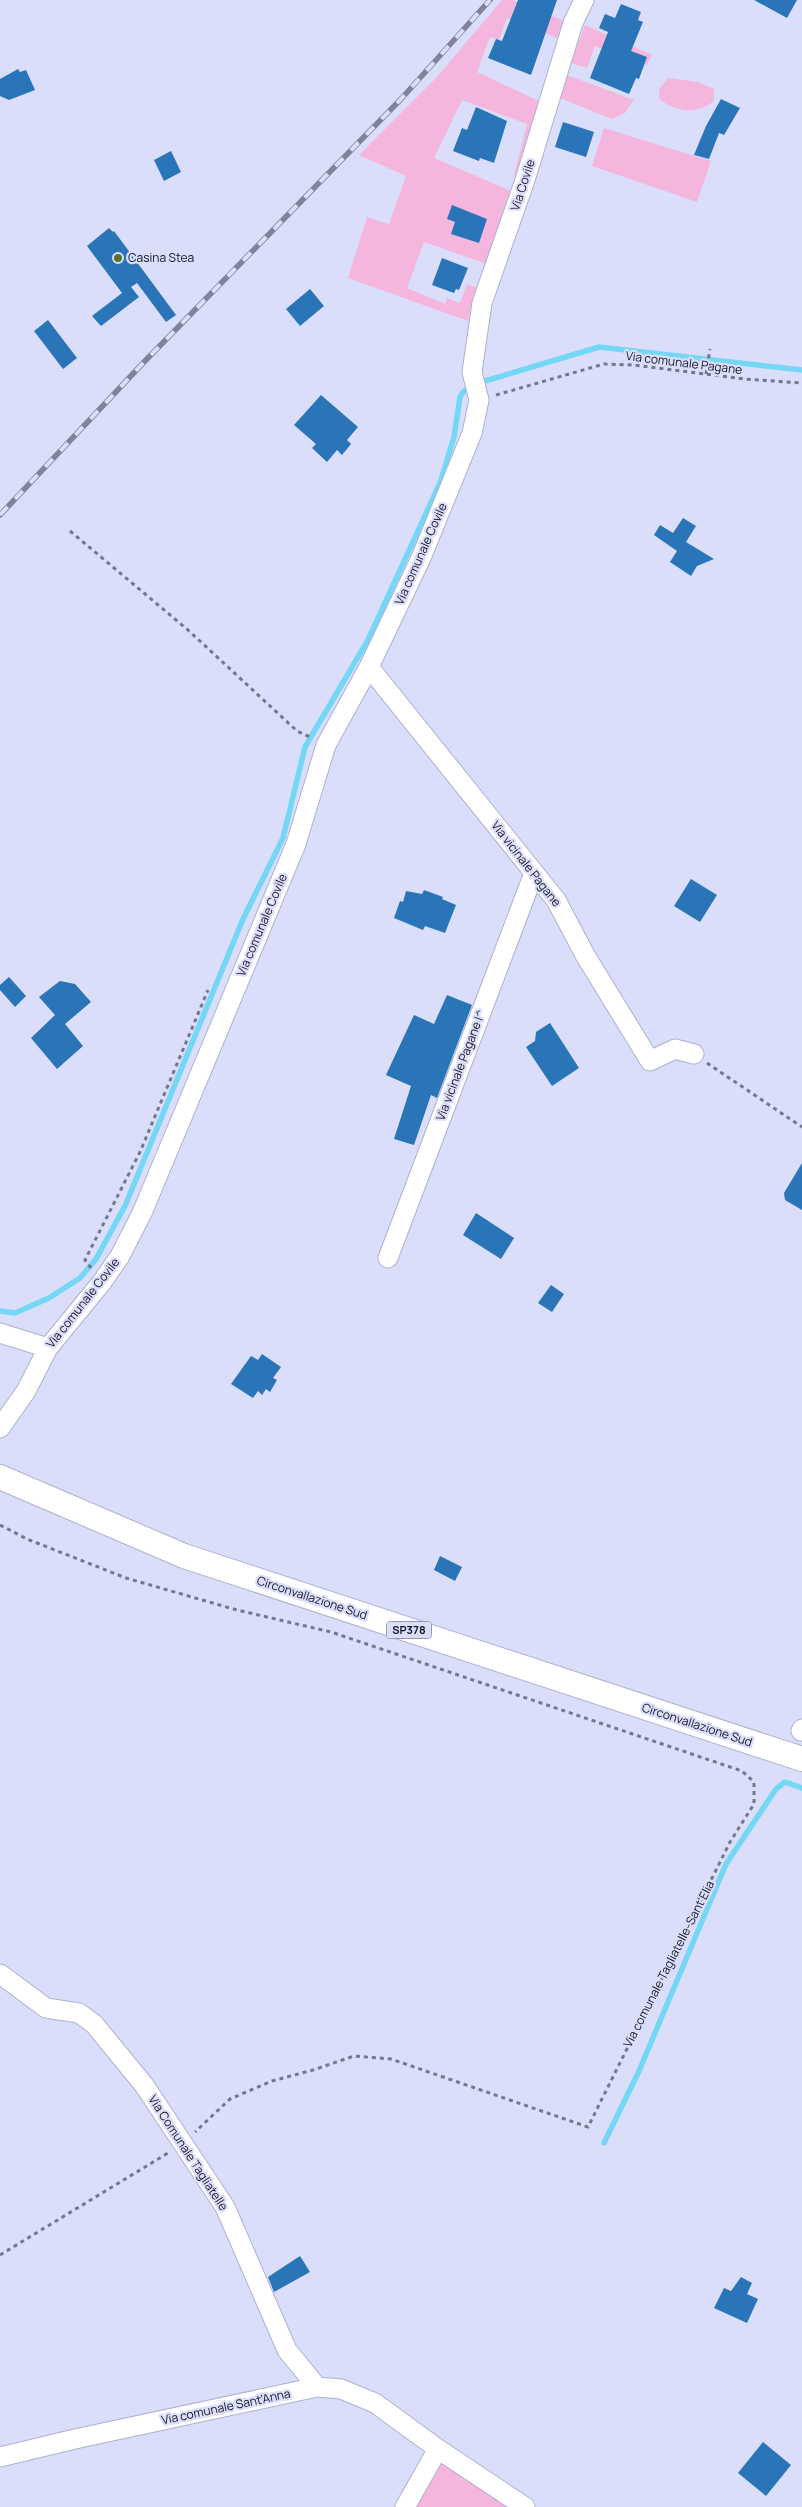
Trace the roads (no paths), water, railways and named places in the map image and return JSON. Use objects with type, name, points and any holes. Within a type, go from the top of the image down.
[{"type":"main road","name":"Circonvallazione Sud","points":[[10,1482],[184,1556],[802,1759]]},
{"type":"street","name":"Via Covile","points":[[479,400],[472,372],[482,303],[524,180],[573,23],[584,0]]},
{"type":"street","name":"Via comunale Covile","points":[[0,1428],[26,1391],[48,1348],[102,1282],[120,1256],[142,1213],[296,844],[326,745],[369,667],[422,558],[472,433],[479,400]]},
{"type":"street","name":"Via vicinale Pagane","points":[[369,667],[556,900],[586,955],[650,1061],[675,1048],[694,1054]]},
{"type":"street","name":"Via vicinale Pagane I^","points":[[388,1258],[534,873]]},
{"type":"street","points":[[0,1333],[48,1348]]},
{"type":"street","name":"Via Comunale Tagliatelle","points":[[0,1974],[46,2008],[79,2014],[94,2024],[144,2085],[184,2143],[225,2208],[287,2350],[317,2387]]},
{"type":"street","name":"Via comunale Sant'Anna","points":[[0,2457],[74,2439],[317,2387],[341,2389],[375,2404],[525,2507]]},
{"type":"street","points":[[405,2507],[438,2449]]},
{"type":"waterway","points":[[0,1311],[15,1313],[49,1298],[80,1278],[96,1259],[125,1206],[243,919],[283,838],[305,747],[368,640],[440,483],[454,437],[460,397],[464,391],[485,381],[599,347],[802,370]]},
{"type":"waterway","points":[[604,2143],[639,2071],[726,1864],[776,1789],[785,1782],[802,1788]]},
{"type":"railway","points":[[0,515],[145,361],[402,98],[490,0]]},
{"type":"place","name":"Casina Stea","points":[[118,258]]}]
